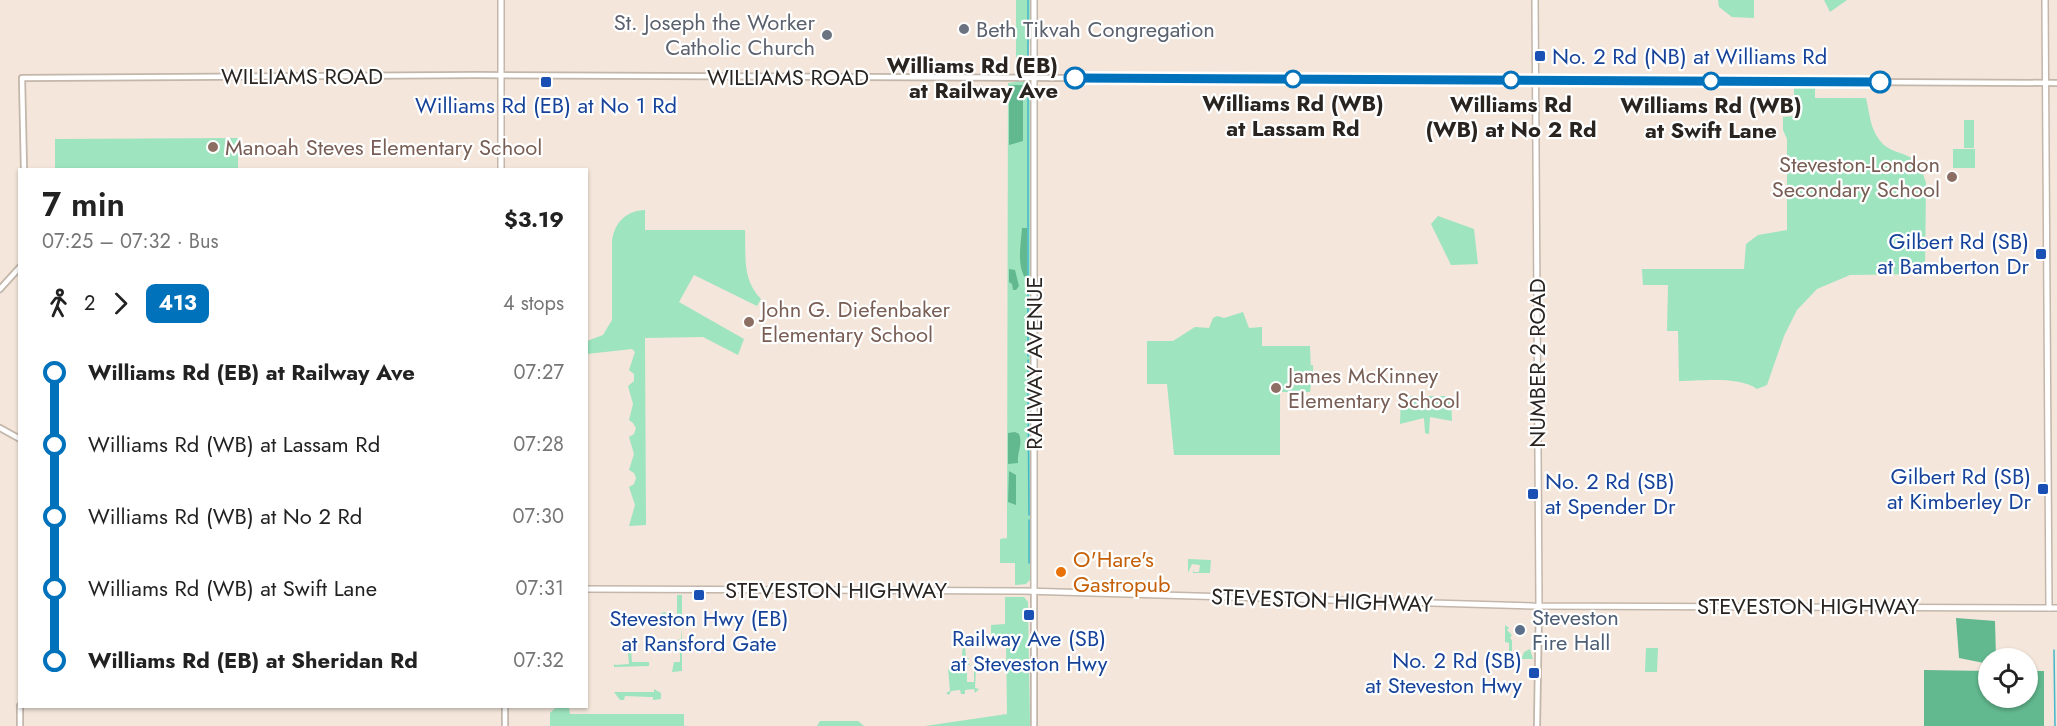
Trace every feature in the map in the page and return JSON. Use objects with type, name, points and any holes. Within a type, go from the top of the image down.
[{"type":"main road","points":[[501,0],[501,168]]},
{"type":"main road","name":"RAILWAY AVENUE","points":[[1034,0],[1034,591]]},
{"type":"main road","name":"NUMBER 2 ROAD","points":[[1535,0],[1539,606]]},
{"type":"main road","points":[[2045,0],[2049,608]]},
{"type":"main road","name":"STEVESTON HIGHWAY","points":[[588,589],[1034,591],[1539,606],[2057,608]]},
{"type":"street","name":"WILLIAMS ROAD","points":[[24,168],[22,78],[501,76],[2057,83]]},
{"type":"street","points":[[0,289],[18,269]]},
{"type":"street","points":[[0,428],[18,438]]},
{"type":"street","name":"RAILWAY AVENUE","points":[[1034,591],[1034,726]]},
{"type":"street","name":"NUMBER 2 ROAD","points":[[1537,726],[1539,606]]},
{"type":"street","points":[[20,708],[20,726]]},
{"type":"street","points":[[505,708],[505,726]]},
{"type":"green space","points":[[1016,0],[1031,0],[1028,69],[1030,104],[1030,580],[1026,584],[1015,585],[1015,563],[1000,563],[1000,539],[1007,538],[1008,83],[1016,82]]},
{"type":"green space","points":[[1718,0],[1754,0],[1754,18],[1732,17],[1719,7]]},
{"type":"green space","points":[[1824,0],[1847,0],[1830,12]]},
{"type":"green space","points":[[1009,85],[1023,85],[1023,141],[1009,145]]},
{"type":"green space","points":[[1794,86],[1815,86],[1815,98],[1866,98],[1871,124],[1878,138],[1884,145],[1917,163],[1926,183],[1925,274],[1850,275],[1817,289],[1797,310],[1784,336],[1767,385],[1757,389],[1741,382],[1679,381],[1678,331],[1667,331],[1668,285],[1643,285],[1642,269],[1744,269],[1746,244],[1758,235],[1787,230],[1787,139],[1783,130],[1783,117],[1794,116]]},
{"type":"green space","points":[[1964,120],[1974,120],[1974,148],[1964,148]]},
{"type":"green space","points":[[238,138],[238,168],[55,168],[55,139]]},
{"type":"green space","points":[[1953,149],[1975,149],[1975,168],[1953,168]]},
{"type":"green space","points":[[645,210],[645,230],[745,230],[745,258],[748,276],[761,299],[757,306],[694,275],[679,302],[744,339],[738,355],[703,337],[645,338],[646,525],[629,526],[635,505],[629,487],[634,484],[636,478],[629,470],[634,454],[629,437],[634,434],[636,428],[629,420],[633,404],[628,386],[634,381],[634,374],[629,370],[635,352],[632,349],[588,354],[588,341],[603,335],[612,320],[612,240],[622,219]]},
{"type":"green space","points":[[1438,216],[1474,229],[1478,264],[1451,265],[1431,224]]},
{"type":"green space","points":[[1022,228],[1027,228],[1027,280],[1020,262]]},
{"type":"green space","points":[[1009,269],[1015,270],[1019,286],[1016,290],[1013,290],[1009,282]]},
{"type":"green space","points":[[1243,312],[1249,328],[1262,327],[1262,346],[1310,346],[1313,384],[1311,384],[1310,392],[1280,392],[1280,455],[1174,455],[1167,384],[1147,384],[1147,341],[1173,341],[1195,327],[1209,328],[1213,318],[1217,316],[1224,318]]},
{"type":"green space","points":[[1401,396],[1451,396],[1452,421],[1430,417],[1429,434],[1425,433],[1424,418],[1400,424]]},
{"type":"green space","points":[[1015,432],[1020,438],[1018,463],[1008,464],[1008,433]]},
{"type":"green space","points":[[1009,471],[1016,475],[1016,505],[1008,502]]},
{"type":"green space","points":[[1188,559],[1211,560],[1210,573],[1193,573],[1194,569],[1194,572],[1199,572],[1200,565],[1192,564],[1188,573]]},
{"type":"green space","points":[[677,595],[682,595],[682,623],[679,619],[668,619],[661,613],[677,615]]},
{"type":"green space","points":[[1005,597],[1024,597],[1028,602],[1030,726],[925,726],[1007,714],[1006,637],[991,637],[991,625],[1005,624]]},
{"type":"green space","points":[[1956,618],[1995,621],[1996,648],[1978,648],[1978,662],[1959,658]]},
{"type":"green space","points":[[1505,625],[1512,635],[1510,638],[1512,657],[1522,657],[1524,652],[1530,649],[1533,659],[1509,659],[1509,643],[1505,642]]},
{"type":"green space","points":[[682,629],[682,671],[672,672],[674,662],[680,662],[680,646],[676,645],[681,639]]},
{"type":"green space","points":[[963,643],[969,643],[969,647],[965,647],[966,658],[969,658],[967,661],[971,666],[967,664],[963,669],[967,673],[967,682],[974,682],[974,665],[980,667],[976,669],[975,688],[979,689],[975,693],[974,689],[965,690],[965,694],[961,694],[960,690],[951,691],[949,695],[946,693],[950,691],[948,668],[950,671],[961,671]]},
{"type":"green space","points":[[632,648],[635,652],[631,650],[632,662],[649,662],[649,666],[614,667],[614,663],[615,665],[629,664],[628,653]]},
{"type":"green space","points":[[1646,648],[1658,648],[1657,672],[1645,672]]},
{"type":"green space","points":[[1924,670],[1978,671],[1978,708],[2038,708],[2038,671],[2044,671],[2044,726],[1924,726]]},
{"type":"green space","points":[[654,689],[661,693],[661,699],[625,696],[624,700],[620,700],[614,692],[654,692]]},
{"type":"green space","points":[[555,708],[569,708],[570,714],[684,714],[684,726],[550,726],[550,713]]},
{"type":"green space","points":[[820,721],[858,721],[864,726],[817,726]]},
{"type":"waterway","points":[[1028,0],[1028,72]]},
{"type":"waterway","points":[[1028,84],[1028,356]]},
{"type":"waterway","points":[[1028,360],[1028,380]]},
{"type":"waterway","points":[[1028,385],[1029,515]]},
{"type":"waterway","points":[[1029,520],[1029,563]]},
{"type":"waterway","points":[[2054,650],[2055,726]]},
{"type":"bus line","name":"413","points":[[1075,78],[1880,82]]},
{"type":"place","name":"Beth Tikvah Congregation","points":[[964,29]]},
{"type":"place","name":"St. Joseph the Worker Catholic Church","points":[[827,35]]},
{"type":"place","name":"No. 2 Rd (NB) at Williams Rd","points":[[1540,56]]},
{"type":"place","name":"Williams Rd (EB) at Railway Ave","points":[[1075,78]]},
{"type":"place","name":"Williams Rd (WB) at Lassam Rd","points":[[1293,79]]},
{"type":"place","name":"Williams Rd (WB) at No 2 Rd","points":[[1511,80]]},
{"type":"place","name":"Williams Rd (WB) at Swift Lane","points":[[1711,81]]},
{"type":"place","name":"Williams Rd (EB) at No 1 Rd","points":[[546,82]]},
{"type":"place","name":"Manoah Steves Elementary School","points":[[213,147]]},
{"type":"place","name":"Steveston-London Secondary School","points":[[1952,177]]},
{"type":"place","name":"Gilbert Rd (SB) at Bamberton Dr","points":[[2041,254]]},
{"type":"place","name":"John G. Diefenbaker Elementary School","points":[[749,322]]},
{"type":"place","name":"James McKinney Elementary School","points":[[1276,388]]},
{"type":"place","name":"Gilbert Rd (SB) at Kimberley Dr","points":[[2043,489]]},
{"type":"place","name":"No. 2 Rd (SB) at Spender Dr","points":[[1533,494]]},
{"type":"place","name":"O'Hare's Gastropub","points":[[1061,572]]},
{"type":"place","name":"Steveston Hwy (EB) at Ransford Gate","points":[[699,595]]},
{"type":"place","name":"Railway Ave (SB) at Steveston Hwy","points":[[1029,615]]},
{"type":"place","name":"Steveston Fire Hall","points":[[1520,630]]},
{"type":"place","name":"No. 2 Rd (SB) at Steveston Hwy","points":[[1534,673]]}]
